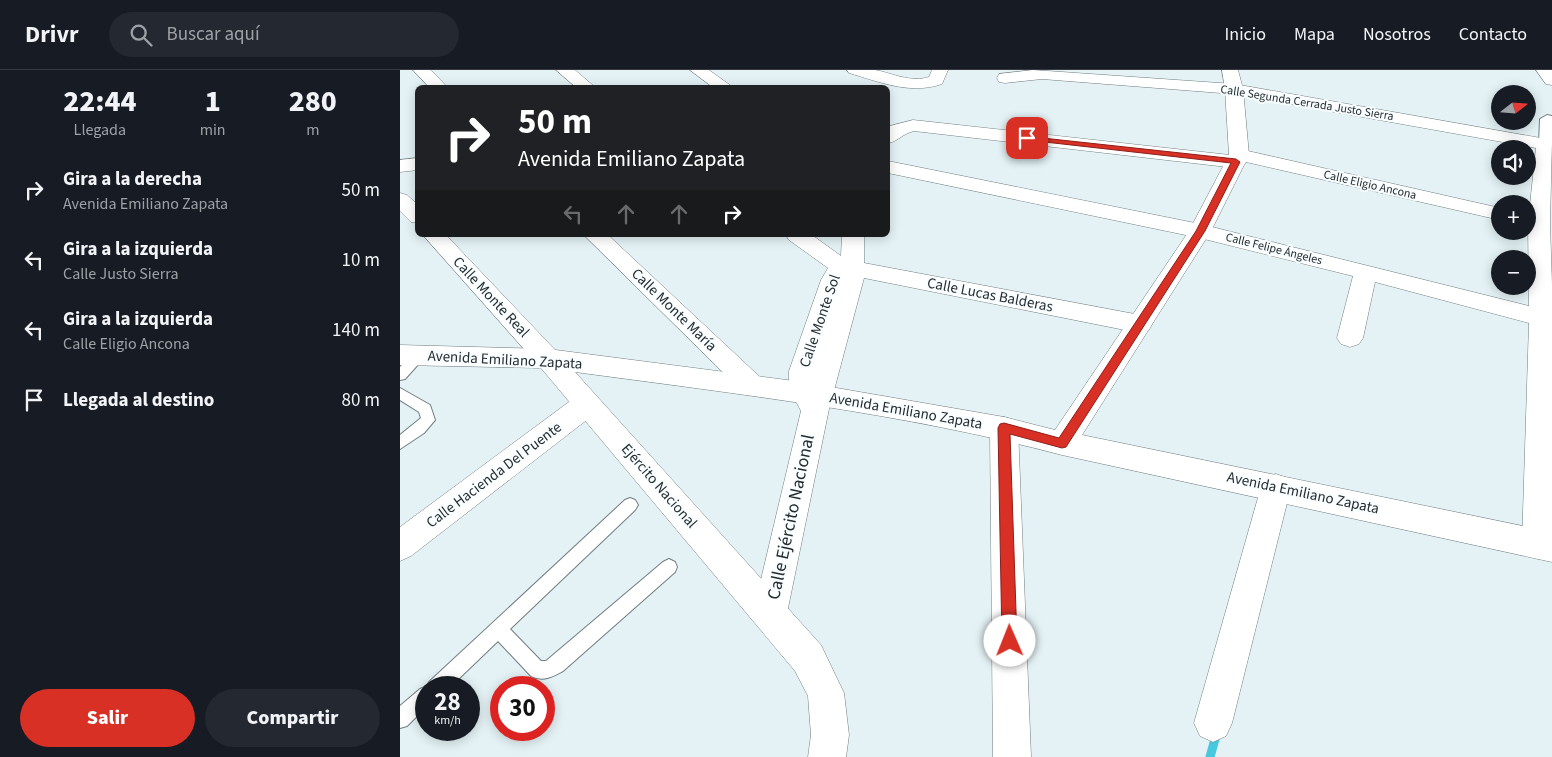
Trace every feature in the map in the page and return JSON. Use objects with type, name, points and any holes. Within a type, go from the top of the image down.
[{"type":"street","points":[[421,70],[437,85]]},
{"type":"street","points":[[564,70],[584,85]]},
{"type":"street","points":[[698,70],[721,85]]},
{"type":"street","points":[[855,70],[915,84],[924,91]]},
{"type":"street","points":[[898,98],[924,91],[936,80],[940,70]]},
{"type":"street","points":[[1544,70],[1552,80]]},
{"type":"street","name":"Calle Segunda Cerrada Justo Sierra","points":[[1005,78],[1042,74],[1232,79],[1546,144]]},
{"type":"street","points":[[1062,443],[1200,231],[1238,158],[1232,79]]},
{"type":"street","points":[[1536,204],[1546,144],[1547,119]]},
{"type":"street","name":"Calle Eligio Ancona","points":[[890,136],[896,130],[903,127],[923,126],[1238,158],[1491,212]]},
{"type":"street","points":[[400,166],[415,164]]},
{"type":"street","name":"Calle Felipe Ángeles","points":[[890,167],[1200,231],[1541,318]]},
{"type":"street","points":[[400,199],[415,215]]},
{"type":"street","name":"Calle Monte Real","points":[[436,237],[548,359]]},
{"type":"street","name":"Calle Monte María","points":[[597,237],[752,385]]},
{"type":"street","points":[[801,237],[849,256]]},
{"type":"street","points":[[1534,240],[1541,318],[1545,545]]},
{"type":"street","name":"Calle Lucas Balderas","points":[[849,256],[1140,324]]},
{"type":"street","name":"Calle Monte Sol","points":[[812,399],[849,256]]},
{"type":"street","points":[[1350,338],[1366,272]]},
{"type":"street","name":"Avenida Emiliano Zapata","points":[[409,356],[548,359],[752,385],[812,399],[1004,428],[1062,443],[1545,545]]},
{"type":"street","name":"Ejército Nacional","points":[[548,359],[770,613]]},
{"type":"street","name":"Calle Ejército Nacional","points":[[812,399],[770,613],[808,658],[826,693],[830,735],[827,757]]},
{"type":"street","name":"Calle Hacienda Del Puente","points":[[400,546],[587,404]]},
{"type":"street","points":[[1004,428],[1012,757]]},
{"type":"street","points":[[1213,723],[1276,487]]},
{"type":"lane","points":[[400,375],[409,356]]},
{"type":"lane","points":[[400,393],[425,409],[428,420],[420,429],[400,442]]},
{"type":"lane","points":[[448,676],[630,505]]},
{"type":"lane","points":[[499,629],[537,670],[547,670],[557,665],[669,567]]},
{"type":"lane","points":[[400,719],[415,705]]},
{"type":"waterway","points":[[1210,757],[1217,732]]},
{"type":"route","points":[[1010,641],[1004,428],[1062,443],[1200,231],[1236,162],[1027,138]]}]
